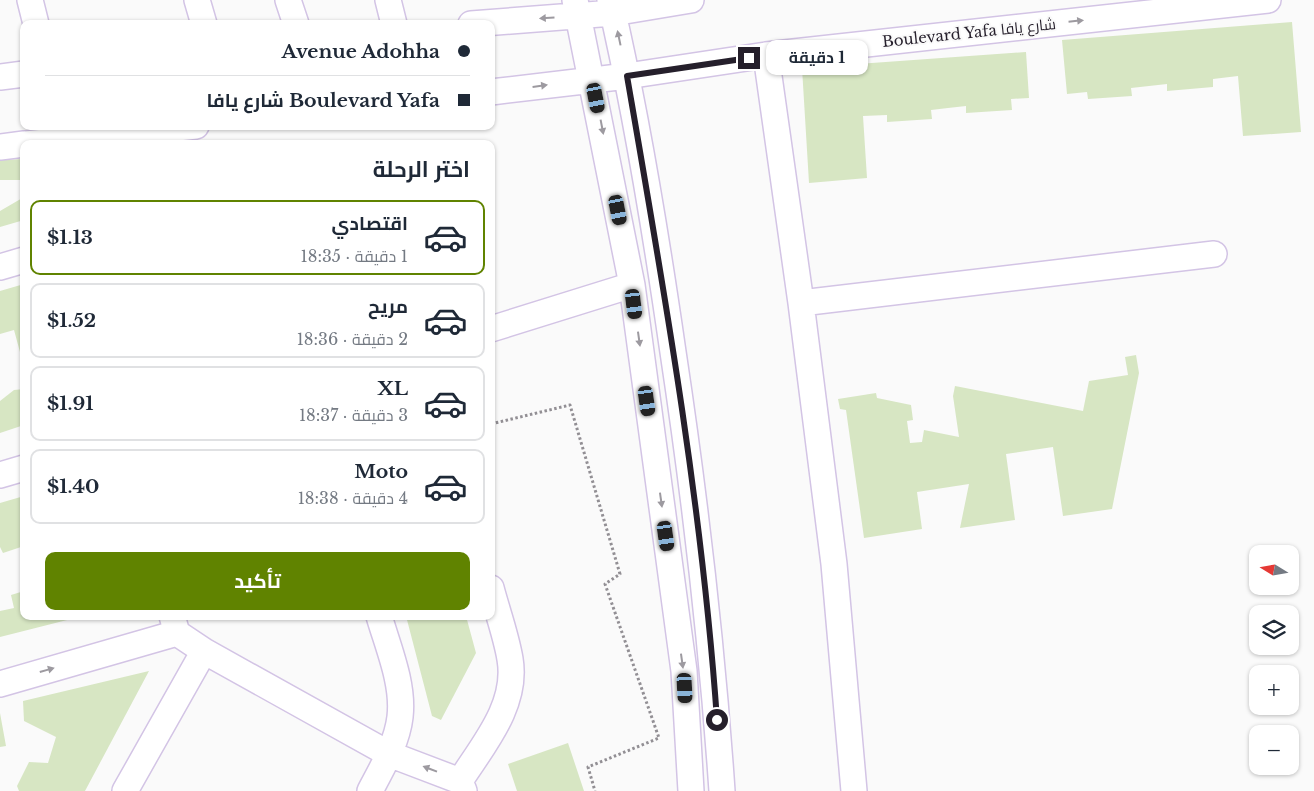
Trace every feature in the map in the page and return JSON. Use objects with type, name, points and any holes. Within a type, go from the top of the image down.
[{"type":"street","points":[[30,0],[35,20]]},
{"type":"street","points":[[197,0],[203,20]]},
{"type":"street","points":[[288,0],[295,20]]},
{"type":"street","points":[[388,0],[393,20]]},
{"type":"street","points":[[478,20],[494,10],[577,8],[690,0]]},
{"type":"street","name":"Boulevard Yafa شارع يافا","points":[[495,91],[627,76],[766,55],[1268,0]]},
{"type":"street","points":[[612,6],[627,76],[662,273],[687,443],[713,667],[722,791]]},
{"type":"street","points":[[577,8],[593,79],[632,285],[684,671],[691,791]]},
{"type":"street","points":[[766,55],[801,303],[834,564],[854,791]]},
{"type":"street","points":[[0,77],[20,74]]},
{"type":"street","points":[[65,140],[160,130]]},
{"type":"street","points":[[0,146],[20,144]]},
{"type":"street","points":[[801,303],[1214,254]]},
{"type":"street","points":[[0,267],[20,261]]},
{"type":"street","points":[[495,328],[632,285]]},
{"type":"street","points":[[0,475],[20,469]]},
{"type":"street","points":[[0,684],[174,624],[204,651],[389,754],[462,786],[499,721],[510,685],[510,660],[495,603]]},
{"type":"street","points":[[370,791],[389,754],[400,717],[399,693],[380,620]]},
{"type":"street","points":[[125,791],[204,651]]},
{"type":"path","points":[[495,423],[570,405],[620,574],[606,584],[659,738],[588,767],[595,791]]},
{"type":"building","points":[[1292,22],[1301,132],[1243,136],[1238,76],[1213,79],[1213,87],[1167,91],[1167,84],[1131,88],[1132,96],[1088,99],[1087,92],[1067,94],[1062,40]]},
{"type":"building","points":[[1026,52],[1029,98],[1011,99],[1012,110],[966,113],[966,106],[931,110],[932,119],[887,122],[887,115],[863,116],[867,178],[809,183],[802,68]]},
{"type":"building","points":[[20,159],[20,180],[0,180],[0,160]]},
{"type":"building","points":[[20,199],[20,221],[0,227],[0,211]]},
{"type":"building","points":[[20,285],[20,352],[14,330],[0,334],[0,291]]},
{"type":"building","points":[[1136,355],[1139,373],[1112,509],[1063,516],[1053,447],[1006,454],[1015,520],[960,528],[969,484],[917,492],[922,529],[864,538],[846,410],[840,409],[838,399],[876,393],[877,398],[911,405],[913,420],[907,421],[910,443],[922,442],[924,430],[959,437],[953,396],[955,386],[1083,411],[1089,381],[1128,375],[1125,357]]},
{"type":"building","points":[[20,389],[20,426],[0,433],[0,401],[14,390]]},
{"type":"building","points":[[20,497],[20,547],[3,553],[0,547],[0,503]]},
{"type":"building","points":[[20,592],[20,620],[67,620],[0,637],[0,611],[14,608],[11,595]]},
{"type":"building","points":[[407,620],[467,620],[476,653],[441,720],[432,716]]},
{"type":"building","points":[[149,671],[85,791],[19,791],[17,786],[29,762],[48,763],[56,737],[24,721],[23,701]]},
{"type":"building","points":[[0,713],[6,746],[0,747]]},
{"type":"building","points":[[568,743],[584,791],[517,791],[508,764]]},
{"type":"route","points":[[717,720],[713,667],[687,443],[662,273],[627,76],[749,58]]}]
